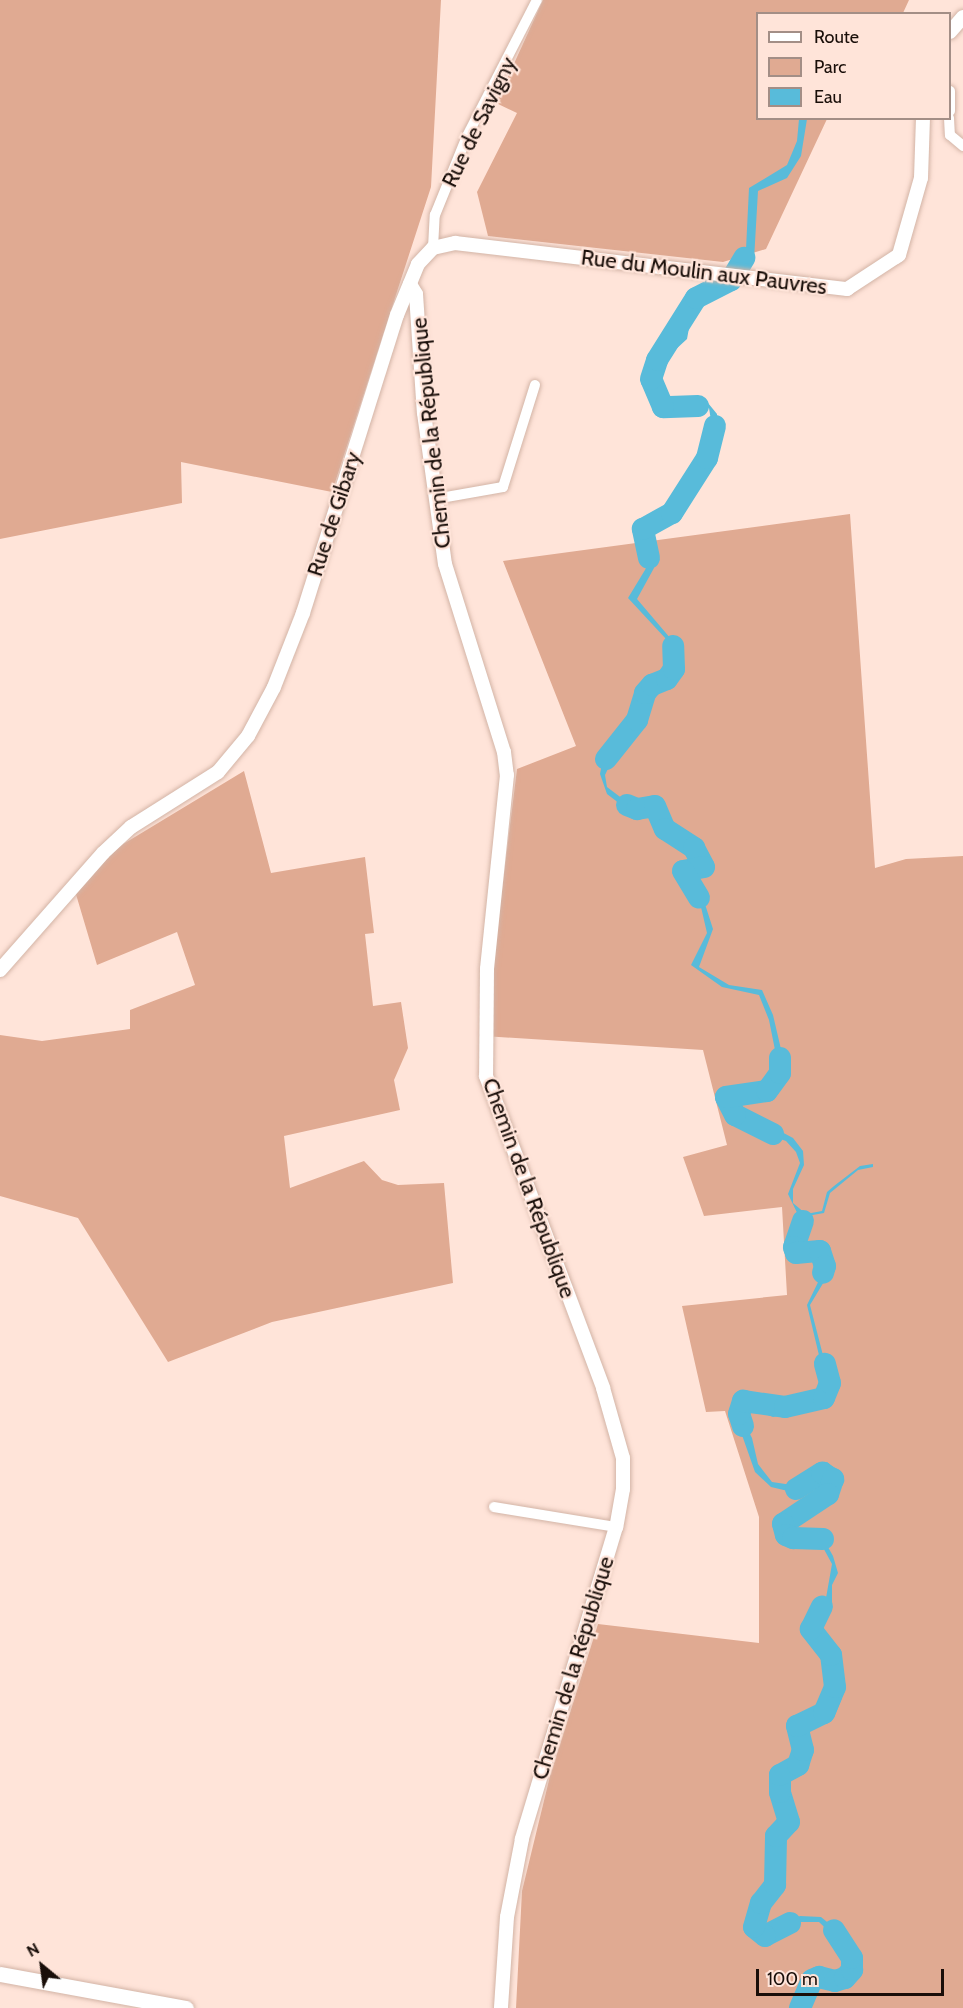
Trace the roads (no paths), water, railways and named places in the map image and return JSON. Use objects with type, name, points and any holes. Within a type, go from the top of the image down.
[{"type":"main road","points":[[0,1974],[186,2008]]},
{"type":"street","name":"Rue de Savigny","points":[[433,248],[435,215],[467,136],[537,0]]},
{"type":"street","points":[[951,31],[963,17]]},
{"type":"street","name":"Rue du Moulin aux Pauvres","points":[[433,248],[456,243],[756,276],[847,289],[899,255],[921,178],[922,120]]},
{"type":"street","points":[[949,120],[951,135],[963,146]]},
{"type":"street","name":"Rue de Gibary","points":[[0,970],[103,853],[132,826],[218,772],[248,736],[278,676],[303,613],[410,285],[418,264],[433,248]]},
{"type":"street","name":"Chemin de la République","points":[[410,285],[416,294],[424,413],[445,564],[504,752],[507,775],[487,969],[486,1077],[618,1429],[623,1488],[616,1527],[522,1839],[507,1917],[501,2008]]},
{"type":"street","points":[[435,499],[503,487],[536,385]]},
{"type":"street","points":[[494,1507],[616,1527]]},
{"type":"water","points":[[799,120],[807,120],[801,156],[787,178],[758,191],[754,260],[742,268],[733,266],[746,249],[749,188],[787,165],[797,141]]},
{"type":"water","points":[[732,278],[737,279],[731,290],[716,293],[693,306],[687,339],[662,362],[657,402],[665,409],[708,403],[717,414],[717,433],[709,462],[669,524],[652,525],[644,535],[654,568],[637,599],[671,639],[681,664],[667,687],[649,695],[637,732],[615,754],[605,775],[607,787],[636,809],[654,803],[667,832],[687,839],[710,867],[712,872],[686,880],[704,901],[713,929],[699,967],[729,985],[762,990],[773,1015],[784,1062],[783,1082],[778,1094],[763,1101],[732,1104],[739,1121],[778,1130],[793,1138],[803,1151],[804,1165],[793,1189],[793,1203],[806,1214],[822,1211],[827,1192],[860,1166],[873,1164],[873,1167],[858,1170],[830,1193],[824,1213],[807,1216],[795,1249],[800,1253],[817,1245],[827,1255],[825,1280],[810,1305],[833,1394],[827,1405],[773,1417],[745,1406],[741,1417],[752,1438],[758,1464],[772,1482],[799,1486],[817,1466],[827,1462],[840,1472],[837,1491],[825,1504],[783,1529],[789,1540],[783,1538],[780,1523],[816,1505],[830,1492],[831,1480],[823,1472],[792,1492],[771,1487],[755,1472],[736,1418],[737,1407],[744,1400],[777,1410],[822,1401],[828,1393],[807,1305],[821,1276],[823,1260],[813,1250],[799,1258],[790,1253],[802,1223],[788,1194],[800,1163],[796,1152],[786,1141],[738,1124],[723,1099],[768,1093],[778,1078],[779,1070],[769,1020],[759,995],[722,987],[691,965],[707,933],[701,907],[679,873],[703,870],[689,849],[663,833],[653,807],[634,812],[624,807],[607,794],[600,774],[603,758],[633,727],[646,690],[667,681],[675,662],[666,639],[628,598],[648,565],[639,534],[649,524],[670,516],[708,456],[713,433],[709,408],[702,405],[663,411],[653,400],[648,381],[656,359],[693,301],[729,286]]},
{"type":"water","points":[[819,1531],[833,1556],[838,1573],[832,1585],[832,1603],[812,1634],[832,1646],[842,1698],[834,1718],[798,1730],[808,1752],[797,1775],[781,1778],[783,1800],[793,1819],[775,1846],[778,1896],[763,1907],[756,1925],[756,1932],[763,1936],[800,1916],[821,1917],[843,1935],[853,1954],[848,1956],[839,1941],[819,1922],[797,1922],[762,1939],[751,1930],[757,1906],[772,1893],[774,1836],[789,1822],[779,1804],[777,1775],[795,1769],[801,1749],[793,1728],[823,1715],[833,1691],[827,1653],[809,1636],[809,1627],[826,1598],[832,1564],[819,1540],[789,1540]]},
{"type":"waterway","points":[[698,406],[663,407],[651,379],[657,360],[696,298],[731,280],[744,258]]},
{"type":"waterway","points":[[649,558],[643,529],[672,513],[707,458],[715,426]]},
{"type":"waterway","points":[[606,759],[637,720],[645,693],[652,685],[667,679],[674,669],[673,646]]},
{"type":"waterway","points":[[627,805],[637,809],[655,806],[665,829],[694,848],[704,867],[683,871],[699,898]]},
{"type":"waterway","points":[[773,1134],[735,1115],[726,1097],[767,1091],[780,1073],[780,1058]]},
{"type":"waterway","points":[[803,1221],[794,1247],[796,1253],[820,1251],[825,1266],[823,1273]]},
{"type":"waterway","points":[[743,1426],[739,1414],[743,1401],[785,1407],[824,1398],[830,1383],[825,1364]]},
{"type":"waterway","points":[[796,1489],[822,1473],[833,1479],[828,1494],[783,1524],[786,1535],[793,1538],[823,1539]]},
{"type":"waterway","points":[[790,1923],[765,1936],[754,1927],[761,1903],[775,1885],[776,1836],[789,1822],[780,1792],[780,1775],[798,1765],[803,1750],[797,1726],[824,1713],[835,1687],[831,1655],[811,1629],[822,1606]]},
{"type":"waterway","points":[[800,2008],[812,1980],[819,1977],[835,1981],[845,1978],[852,1970],[852,1958],[834,1930]]}]
